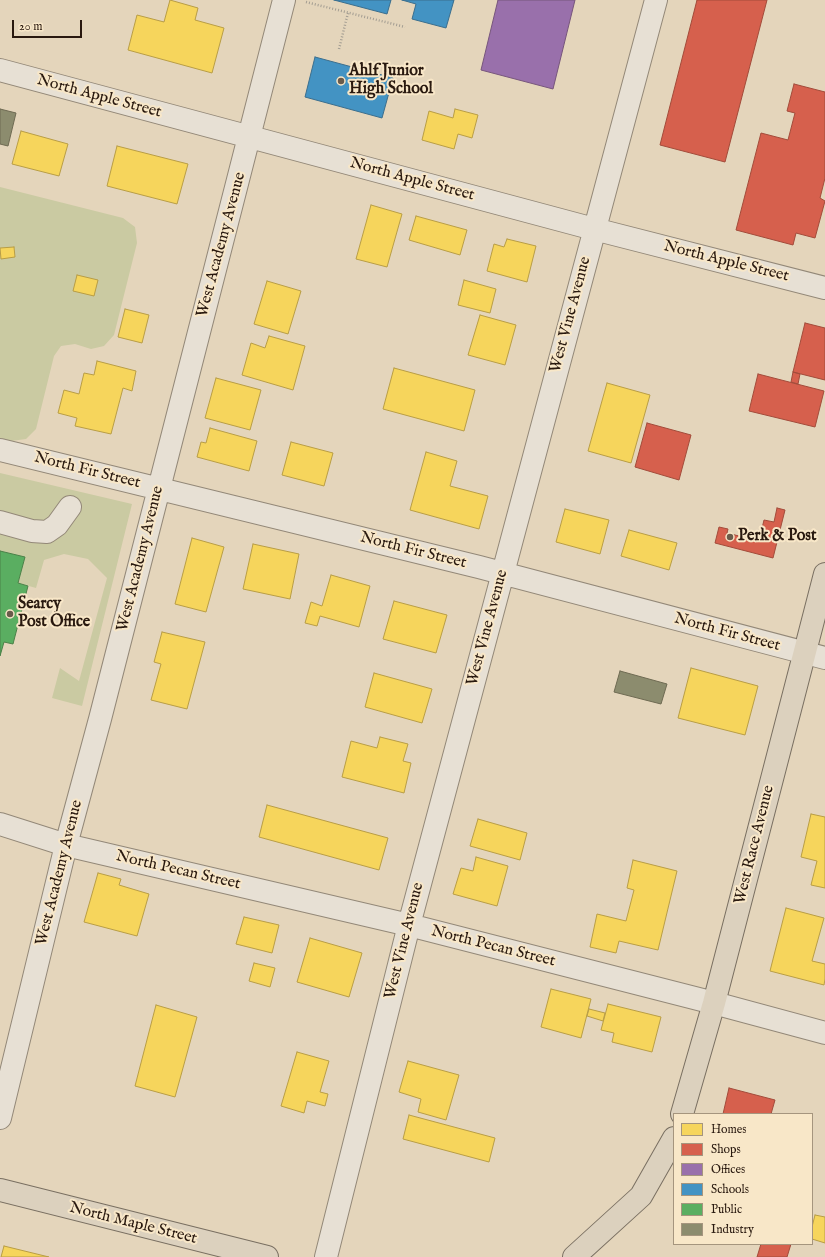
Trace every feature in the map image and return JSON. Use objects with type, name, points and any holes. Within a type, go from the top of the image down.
[{"type":"main road","name":"West Race Avenue","points":[[682,1113],[815,656],[825,574]]},
{"type":"main road","points":[[574,1257],[641,1196],[673,1140]]},
{"type":"main road","name":"North Maple Street","points":[[0,1190],[267,1257]]},
{"type":"street","name":"West Vine Avenue","points":[[326,1257],[409,925],[656,0]]},
{"type":"street","name":"West Academy Avenue","points":[[0,1118],[66,845],[250,137],[294,1]]},
{"type":"street","name":"North Apple Street","points":[[0,70],[594,229],[825,288]]},
{"type":"street","name":"North Fir Street","points":[[0,450],[158,490],[502,573],[815,656]]},
{"type":"street","points":[[0,522],[32,531],[47,532],[57,525],[70,507]]},
{"type":"street","name":"North Pecan Street","points":[[0,824],[66,845],[409,925],[825,1033]]},
{"type":"path","points":[[294,1],[405,27]]},
{"type":"path","points":[[339,49],[348,13]]},
{"type":"green space","points":[[0,187],[123,218],[135,227],[137,243],[114,335],[104,346],[91,349],[75,344],[61,346],[54,356],[36,429],[26,439],[11,441],[0,438]]},
{"type":"green space","points":[[0,473],[132,504],[82,706],[52,698],[60,668],[79,681],[107,578],[88,559],[64,554],[44,560],[36,588],[18,583],[25,557],[0,551]]},
{"type":"building: Homes","points":[[170,0],[198,8],[195,20],[224,28],[212,73],[128,50],[137,15],[164,22]]},
{"type":"building: Homes","points":[[455,109],[478,115],[472,138],[458,134],[454,149],[422,140],[429,111],[453,118]]},
{"type":"building: Homes","points":[[21,131],[68,144],[59,176],[12,164]]},
{"type":"building: Homes","points":[[117,146],[188,164],[177,204],[107,186]]},
{"type":"building: Homes","points":[[371,205],[402,214],[387,267],[356,259]]},
{"type":"building: Homes","points":[[416,216],[467,230],[460,255],[409,240]]},
{"type":"building: Homes","points":[[507,239],[536,246],[527,282],[487,271],[494,244],[504,247]]},
{"type":"building: Homes","points":[[14,247],[15,257],[1,259],[0,248]]},
{"type":"building: Homes","points":[[77,275],[98,280],[94,296],[73,291]]},
{"type":"building: Homes","points":[[464,280],[496,289],[490,313],[458,305]]},
{"type":"building: Homes","points":[[267,281],[301,291],[288,334],[254,324]]},
{"type":"building: Homes","points":[[125,309],[149,315],[142,343],[118,337]]},
{"type":"building: Homes","points":[[480,315],[516,325],[505,365],[468,355]]},
{"type":"building: Homes","points":[[269,336],[305,346],[293,390],[242,375],[251,343],[265,348]]},
{"type":"building: Homes","points":[[97,361],[136,371],[132,391],[123,388],[111,434],[75,426],[77,418],[58,413],[64,390],[79,394],[84,373],[94,375]]},
{"type":"building: Homes","points":[[394,368],[475,390],[464,431],[383,409]]},
{"type":"building: Homes","points":[[216,378],[261,390],[250,430],[205,418]]},
{"type":"building: Homes","points":[[607,383],[650,395],[631,463],[588,451]]},
{"type":"building: Homes","points":[[210,428],[257,441],[249,471],[197,457],[201,442],[206,443]]},
{"type":"building: Homes","points":[[291,442],[333,453],[324,486],[282,475]]},
{"type":"building: Homes","points":[[426,452],[457,461],[450,486],[488,496],[479,529],[410,510]]},
{"type":"building: Homes","points":[[565,509],[609,520],[600,554],[556,542]]},
{"type":"building: Homes","points":[[629,530],[677,543],[669,570],[621,556]]},
{"type":"building: Homes","points":[[192,538],[224,547],[206,612],[175,604]]},
{"type":"building: Homes","points":[[253,544],[299,554],[290,599],[243,589]]},
{"type":"building: Homes","points":[[331,575],[370,586],[359,627],[320,616],[317,626],[305,623],[311,602],[322,606]]},
{"type":"building: Homes","points":[[394,601],[447,615],[436,653],[383,639]]},
{"type":"building: Homes","points":[[162,632],[205,642],[187,709],[151,700],[161,664],[154,662]]},
{"type":"building: Homes","points":[[691,668],[758,686],[745,735],[678,718]]},
{"type":"building: Homes","points":[[374,673],[432,689],[422,723],[365,707]]},
{"type":"building: Homes","points":[[380,737],[408,744],[403,761],[411,763],[404,793],[342,777],[351,741],[377,748]]},
{"type":"building: Homes","points":[[267,805],[388,838],[379,870],[259,837]]},
{"type":"building: Homes","points":[[811,814],[825,817],[825,888],[811,885],[817,861],[801,857]]},
{"type":"building: Homes","points":[[478,819],[527,833],[520,860],[470,846]]},
{"type":"building: Homes","points":[[476,857],[508,866],[497,906],[453,894],[461,868],[473,871]]},
{"type":"building: Homes","points":[[633,860],[677,871],[658,950],[619,941],[616,953],[590,947],[597,914],[626,921],[634,890],[627,888]]},
{"type":"building: Homes","points":[[98,873],[121,879],[119,885],[149,894],[137,936],[84,922]]},
{"type":"building: Homes","points":[[786,908],[824,918],[812,961],[825,964],[824,985],[770,971]]},
{"type":"building: Homes","points":[[244,917],[279,925],[272,953],[236,944]]},
{"type":"building: Homes","points":[[310,938],[362,953],[349,997],[297,982]]},
{"type":"building: Homes","points":[[254,963],[275,968],[270,987],[249,981]]},
{"type":"building: Homes","points":[[551,989],[591,999],[581,1038],[541,1027]]},
{"type":"building: Homes","points":[[608,1004],[661,1017],[652,1052],[612,1042],[614,1033],[601,1030]]},
{"type":"building: Homes","points":[[156,1005],[197,1017],[175,1097],[135,1086]]},
{"type":"building: Homes","points":[[589,1009],[605,1013],[603,1021],[587,1016]]},
{"type":"building: Homes","points":[[297,1052],[329,1061],[320,1092],[328,1094],[325,1106],[307,1101],[304,1113],[281,1106]]},
{"type":"building: Homes","points":[[408,1061],[459,1075],[446,1120],[418,1112],[421,1099],[399,1092]]},
{"type":"building: Homes","points":[[409,1115],[495,1138],[489,1162],[403,1139]]},
{"type":"building: Homes","points":[[815,1215],[825,1217],[825,1243],[813,1239],[813,1223]]},
{"type":"building: Homes","points":[[4,1246],[49,1257],[1,1257]]},
{"type":"building: Shops","points":[[697,0],[767,0],[725,162],[660,145]]},
{"type":"building: Shops","points":[[794,84],[825,92],[825,178],[820,198],[825,201],[815,238],[796,233],[793,245],[736,230],[761,133],[788,140],[795,113],[787,111]]},
{"type":"building: Shops","points":[[805,323],[825,328],[825,380],[793,372]]},
{"type":"building: Shops","points":[[793,372],[800,374],[798,384],[791,382]]},
{"type":"building: Shops","points":[[758,374],[824,391],[815,427],[749,411]]},
{"type":"building: Shops","points":[[647,423],[691,435],[679,480],[635,467]]},
{"type":"building: Shops","name":"Perk & Post","points":[[777,508],[785,510],[773,558],[715,543],[719,527],[728,529],[727,533],[759,541],[764,520],[774,522]]},
{"type":"building: Shops","points":[[729,1088],[775,1100],[771,1113],[723,1113]]},
{"type":"building: Shops","points":[[761,1245],[791,1245],[787,1257],[757,1257]]},
{"type":"building: Offices","points":[[498,0],[575,0],[553,89],[481,70]]},
{"type":"building: Schools","points":[[334,0],[391,0],[387,14]]},
{"type":"building: Schools","points":[[402,0],[454,0],[446,28],[412,19],[416,4]]},
{"type":"building: Schools","points":[[315,57],[393,78],[382,118],[305,97]]},
{"type":"building: Public","name":"Searcy Post Office","points":[[0,551],[25,557],[18,583],[28,586],[13,644],[4,642],[0,656]]},
{"type":"building: Industry","points":[[0,109],[16,113],[8,146],[0,144]]},
{"type":"building: Industry","points":[[620,671],[667,684],[661,704],[614,692]]},
{"type":"place","name":"Ahlf Junior High School","points":[[341,81]]},
{"type":"place","name":"Perk & Post","points":[[730,537]]},
{"type":"place","name":"Searcy Post Office","points":[[10,614]]}]
